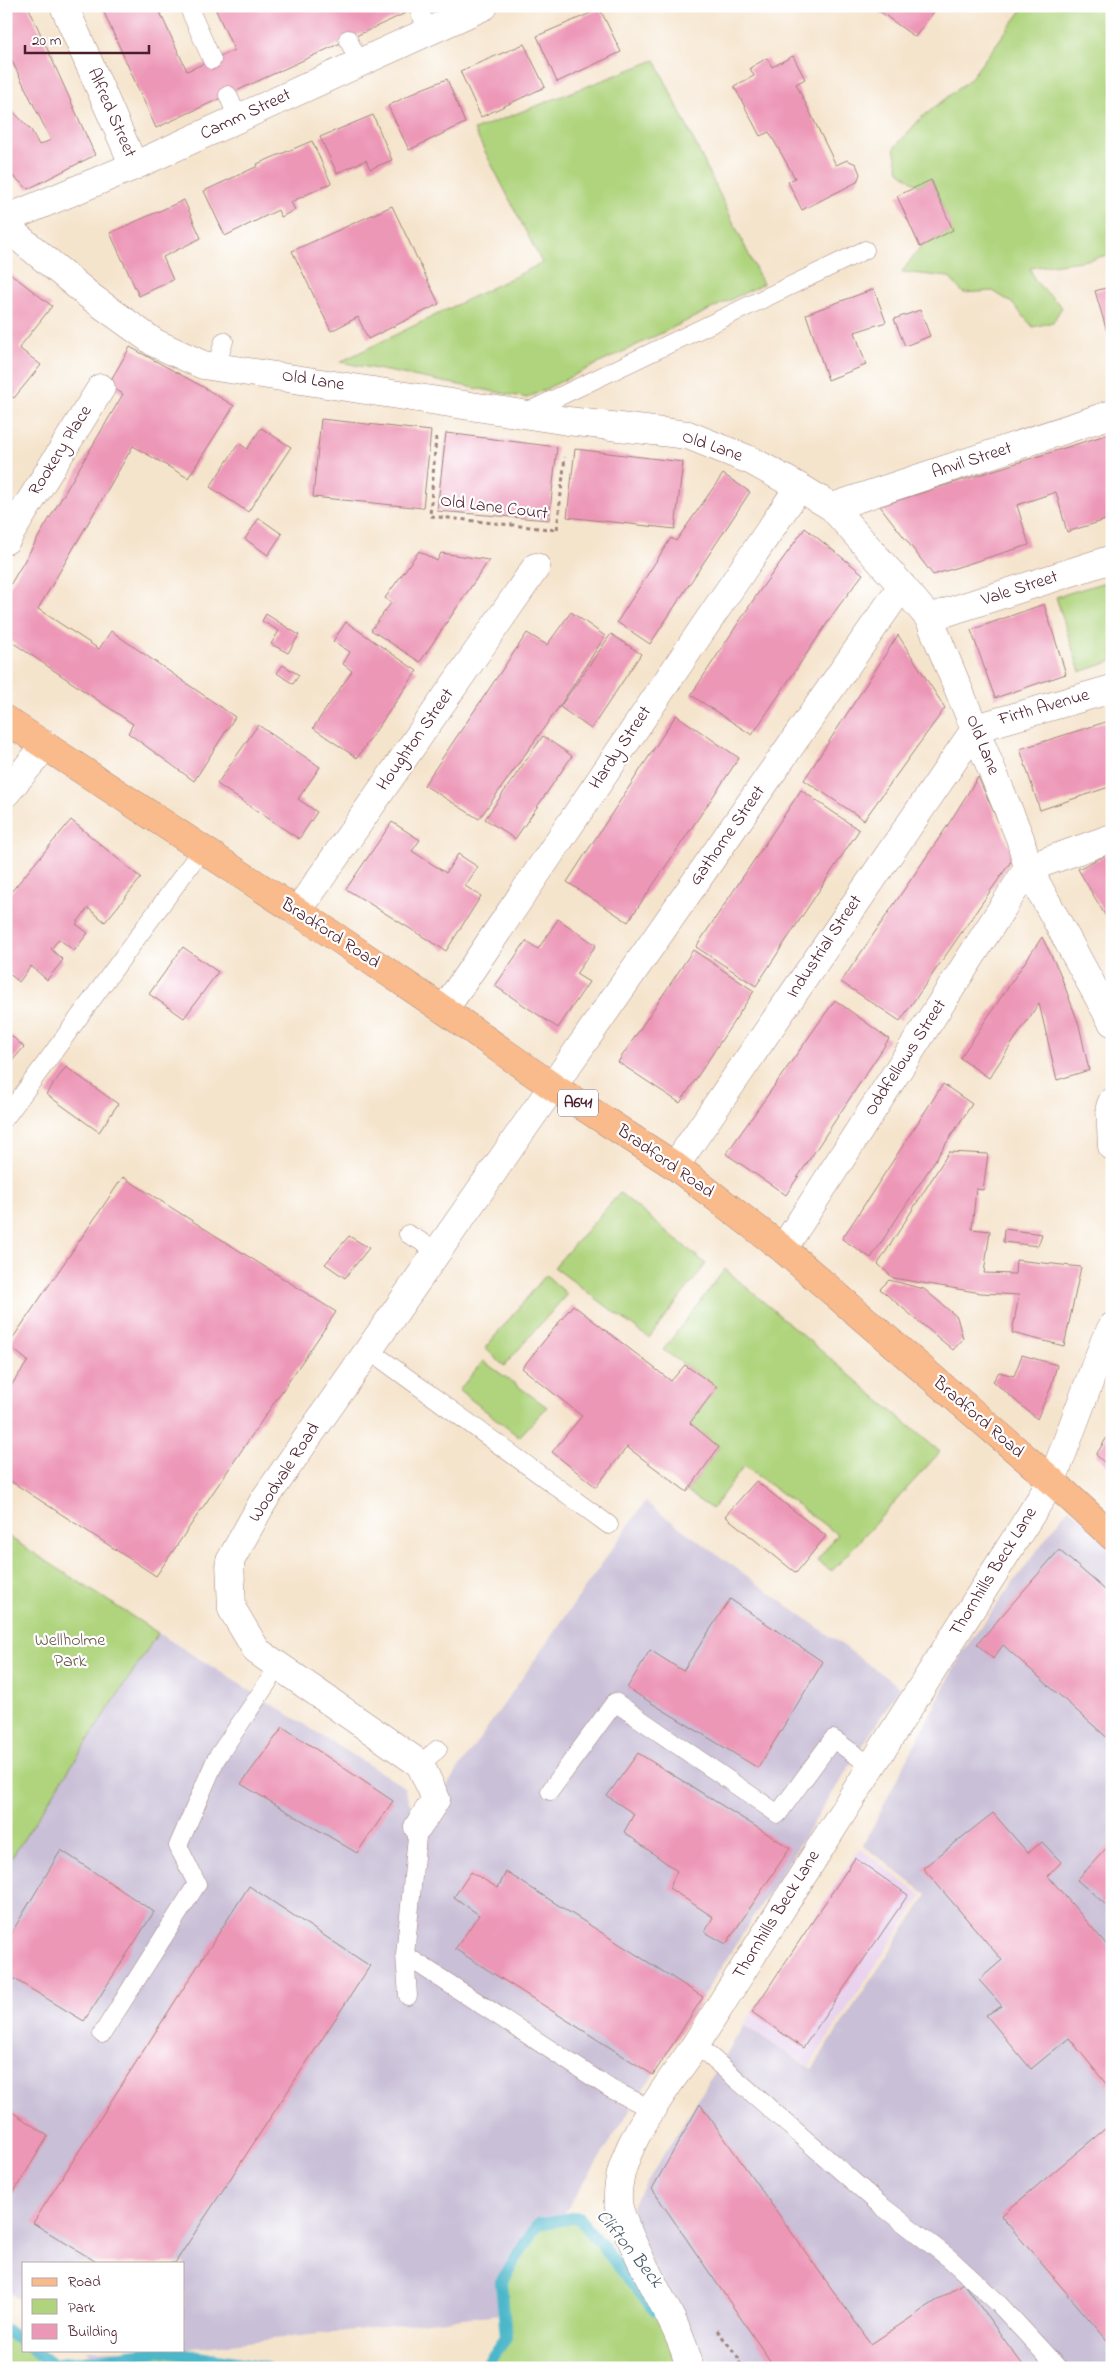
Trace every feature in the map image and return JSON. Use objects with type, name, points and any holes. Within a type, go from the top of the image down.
[{"type":"main road","name":"Bradford Road","points":[[6,720],[444,1010],[553,1087],[675,1166],[783,1249],[1052,1481],[1112,1536]]},
{"type":"street","name":"Alfred Street","points":[[64,6],[134,166]]},
{"type":"street","name":"Camm Street","points":[[6,220],[134,166],[233,107],[359,63],[423,20],[484,6]]},
{"type":"street","name":"Old Lane","points":[[6,227],[91,297],[155,342],[202,365],[568,422],[688,435],[752,461],[832,507],[928,618],[976,728],[1020,838],[1028,868],[1112,1022]]},
{"type":"street","name":"Rookery Place","points":[[6,540],[101,388]]},
{"type":"street","name":"Anvil Street","points":[[832,507],[1112,414]]},
{"type":"street","name":"Hardy Street","points":[[444,1010],[799,487]]},
{"type":"street","name":"Vale Street","points":[[928,618],[1112,559]]},
{"type":"street","name":"Houghton Street","points":[[296,912],[536,567]]},
{"type":"street","name":"Gathorne Street","points":[[553,1087],[902,586]]},
{"type":"street","name":"Firth Avenue","points":[[976,728],[1112,689]]},
{"type":"street","name":"Industrial Street","points":[[675,1166],[976,728]]},
{"type":"street","points":[[6,793],[46,745]]},
{"type":"street","points":[[1028,868],[1112,838]]},
{"type":"street","name":"Oddfellows Street","points":[[783,1249],[1028,868]]},
{"type":"street","name":"Woodvale Road","points":[[418,1827],[436,1799],[429,1757],[257,1651],[232,1609],[230,1561],[264,1500],[553,1087]]},
{"type":"street","points":[[1112,1102],[1110,1107],[1112,1146]]},
{"type":"street","name":"Thornhills Beck Lane","points":[[690,2368],[685,2349],[634,2244],[618,2202],[622,2169],[634,2137],[696,2044],[1052,1481],[1105,1340],[1112,1327]]},
{"type":"lane","points":[[188,6],[212,60]]},
{"type":"lane","points":[[348,38],[359,63]]},
{"type":"lane","points":[[522,414],[865,250]]},
{"type":"lane","points":[[216,367],[224,341]]},
{"type":"lane","points":[[6,1117],[202,849]]},
{"type":"lane","points":[[408,1234],[438,1251]]},
{"type":"lane","points":[[368,1350],[609,1525]]},
{"type":"lane","points":[[102,2034],[197,1884],[178,1846],[216,1759],[279,1666]]},
{"type":"lane","points":[[550,1791],[615,1702],[778,1814],[833,1739],[871,1766]]},
{"type":"lane","points":[[408,1996],[405,1955],[418,1827]]},
{"type":"lane","points":[[405,1955],[611,2089],[652,2110]]},
{"type":"lane","points":[[696,2044],[879,2204],[949,2258],[997,2302],[1058,2368]]},
{"type":"path","name":"Old Lane Court","points":[[438,401],[430,516],[557,530],[568,422]]},
{"type":"path","points":[[737,2368],[741,2361]]},
{"type":"shaded area","points":[[645,1502],[900,1687],[500,2314],[185,2349],[185,2262],[22,2262],[22,2302],[6,2290],[6,1866],[158,1633],[404,1787],[418,1827]]},
{"type":"shaded area","points":[[1069,1507],[1112,1545],[1112,2368],[717,2368],[695,2346],[635,2234],[632,2206],[744,2025],[812,2069],[927,1895],[863,1845],[963,1651]]},
{"type":"shaded area","points":[[859,1848],[922,1896],[809,2066],[744,2025]]},
{"type":"shaded area","points":[[89,2352],[154,2352],[98,2359]]},
{"type":"green space","points":[[1025,6],[1112,6],[1112,254],[1087,260],[1030,268],[1035,281],[1062,307],[1053,322],[1033,327],[1012,303],[993,291],[963,293],[949,277],[902,272],[920,247],[952,230],[932,180],[918,186],[899,171],[894,148],[920,119],[970,79]]},
{"type":"green space","points":[[655,60],[763,284],[527,398],[340,362],[542,263],[474,130]]},
{"type":"green space","points":[[1112,580],[1112,661],[1080,672],[1056,597]]},
{"type":"green space","points":[[620,1193],[706,1264],[649,1338],[554,1267]]},
{"type":"green space","points":[[725,1269],[940,1452],[832,1571],[817,1561],[837,1534],[744,1466],[712,1509],[687,1492],[719,1447],[690,1423],[717,1387],[663,1350]]},
{"type":"green space","points":[[546,1275],[567,1294],[504,1366],[485,1348]]},
{"type":"green space","points":[[483,1361],[547,1407],[519,1437],[459,1390]]},
{"type":"green space","name":"Wellholme Park","points":[[6,1535],[158,1633],[6,1866]]},
{"type":"green space","points":[[578,2217],[667,2326],[677,2368],[484,2368],[506,2338],[501,2282],[538,2224]]},
{"type":"green space","points":[[6,2330],[22,2342],[22,2352],[36,2352],[52,2365],[153,2352],[167,2352],[266,2368],[6,2368]]},
{"type":"building","points":[[6,6],[28,6],[95,155],[28,189],[6,170],[6,104],[31,130],[39,145],[51,140],[6,49]]},
{"type":"building","points":[[101,6],[157,6],[187,71],[234,50],[214,6],[421,6],[156,128]]},
{"type":"building","points":[[872,6],[938,6],[915,37]]},
{"type":"building","points":[[600,9],[621,52],[557,82],[537,36]]},
{"type":"building","points":[[524,44],[545,87],[481,117],[460,71]]},
{"type":"building","points":[[793,56],[805,79],[796,84],[836,165],[847,160],[856,164],[860,174],[857,182],[802,210],[788,182],[795,178],[769,132],[760,136],[734,86],[754,76],[750,68],[767,58],[772,67]]},
{"type":"building","points":[[447,79],[465,123],[409,150],[388,106],[419,90]]},
{"type":"building","points":[[373,115],[392,160],[370,169],[366,160],[337,173],[320,137]]},
{"type":"building","points":[[312,141],[331,183],[291,202],[295,210],[281,217],[278,210],[225,236],[204,191],[258,166],[257,164]]},
{"type":"building","points":[[931,180],[953,230],[920,247],[897,196]]},
{"type":"building","points":[[184,200],[201,238],[163,257],[173,280],[139,296],[110,233]]},
{"type":"building","points":[[392,206],[439,304],[368,339],[358,317],[331,331],[292,251]]},
{"type":"building","points":[[6,270],[52,306],[19,348],[41,365],[14,398],[6,392],[6,371],[8,368],[6,366]]},
{"type":"building","points":[[1112,286],[1112,345],[1111,345],[1095,291]]},
{"type":"building","points":[[874,289],[886,322],[855,332],[866,365],[828,380],[806,314]]},
{"type":"building","points":[[920,310],[930,336],[905,346],[894,319]]},
{"type":"building","points":[[130,347],[234,406],[188,478],[133,446],[38,609],[99,649],[111,631],[235,717],[194,781],[128,733],[133,724],[6,638],[6,592],[123,394],[108,385]]},
{"type":"building","points":[[321,419],[431,431],[423,508],[313,497]]},
{"type":"building","points":[[261,428],[291,447],[248,512],[210,487],[239,443],[247,449]]},
{"type":"building","points":[[446,433],[557,447],[549,520],[437,511]]},
{"type":"building","points":[[1112,433],[1112,518],[1067,532],[1056,492],[1017,505],[1029,545],[933,575],[880,506]]},
{"type":"building","points":[[575,449],[683,462],[675,529],[567,517]]},
{"type":"building","points":[[723,474],[750,492],[650,644],[617,622],[671,538],[676,541]]},
{"type":"building","points":[[259,518],[282,534],[268,555],[245,539]]},
{"type":"building","points":[[805,528],[863,574],[838,607],[752,735],[691,695],[756,596]]},
{"type":"building","points":[[419,551],[437,561],[441,553],[489,560],[420,662],[371,630],[391,603],[385,598]]},
{"type":"building","points":[[1044,604],[1066,674],[995,698],[971,630]]},
{"type":"building","points":[[571,612],[605,636],[561,704],[479,819],[424,785],[527,633],[547,645]]},
{"type":"building","points":[[266,614],[299,635],[288,653],[271,644],[279,631],[262,621]]},
{"type":"building","points":[[346,622],[417,671],[357,758],[313,728],[352,671],[343,664],[350,652],[333,641]]},
{"type":"building","points":[[611,634],[641,654],[591,729],[560,707]]},
{"type":"building","points":[[898,635],[945,708],[864,820],[804,780]]},
{"type":"building","points":[[283,665],[299,675],[293,684],[277,673]]},
{"type":"building","points":[[676,715],[739,758],[628,922],[567,882]]},
{"type":"building","points":[[1112,720],[1112,786],[1040,810],[1020,749]]},
{"type":"building","points":[[258,725],[320,767],[298,799],[317,812],[299,839],[217,784]]},
{"type":"building","points":[[543,736],[572,756],[515,839],[485,819]]},
{"type":"building","points":[[978,777],[1014,857],[900,1021],[841,982],[946,828]]},
{"type":"building","points":[[801,790],[859,830],[756,986],[696,947]]},
{"type":"building","points":[[71,820],[141,878],[105,922],[88,908],[76,924],[88,933],[74,951],[59,939],[51,949],[63,960],[47,980],[31,966],[19,982],[6,971],[6,898]]},
{"type":"building","points":[[392,822],[420,840],[412,851],[446,873],[458,854],[478,867],[465,886],[481,896],[446,951],[346,889]]},
{"type":"building","points":[[1112,852],[1112,927],[1078,869]]},
{"type":"building","points":[[558,919],[596,945],[576,974],[589,982],[558,1028],[495,986],[526,941],[538,949]]},
{"type":"building","points":[[1042,937],[1059,971],[1079,1025],[1089,1070],[1057,1080],[1039,1003],[989,1078],[960,1058]]},
{"type":"building","points":[[183,947],[218,972],[184,1018],[149,994]]},
{"type":"building","points":[[693,950],[754,991],[680,1103],[618,1062]]},
{"type":"building","points":[[835,1000],[889,1039],[786,1195],[726,1154]]},
{"type":"building","points":[[6,1031],[24,1047],[6,1068]]},
{"type":"building","points":[[66,1067],[118,1104],[99,1132],[46,1094]]},
{"type":"building","points":[[943,1084],[972,1104],[871,1258],[842,1239]]},
{"type":"building","points":[[949,1152],[988,1154],[983,1190],[976,1189],[972,1229],[990,1231],[984,1273],[1015,1274],[1016,1260],[1081,1267],[1064,1346],[1012,1333],[1019,1295],[981,1293],[893,1278],[878,1264]]},
{"type":"building","points":[[123,1177],[336,1312],[156,1576],[6,1478],[6,1393],[28,1361],[8,1345]]},
{"type":"building","points":[[1004,1229],[1042,1234],[1038,1246],[1003,1242]]},
{"type":"building","points":[[349,1236],[369,1248],[345,1278],[325,1264]]},
{"type":"building","points":[[889,1280],[924,1289],[957,1317],[963,1339],[953,1350],[880,1289]]},
{"type":"building","points":[[573,1305],[671,1381],[685,1365],[717,1387],[690,1423],[719,1447],[687,1492],[627,1447],[596,1487],[552,1452],[582,1416],[522,1368]]},
{"type":"building","points":[[1022,1355],[1057,1365],[1051,1387],[1037,1419],[993,1381],[999,1372],[1014,1376]]},
{"type":"building","points":[[1112,1429],[1112,1469],[1096,1455]]},
{"type":"building","points":[[756,1481],[826,1536],[796,1573],[725,1516]]},
{"type":"building","points":[[1059,1550],[1112,1596],[1112,1742],[1003,1645],[993,1659],[977,1644]]},
{"type":"building","points":[[730,1599],[823,1662],[758,1768],[627,1688],[650,1650],[683,1671]]},
{"type":"building","points":[[283,1727],[393,1801],[357,1853],[241,1784]]},
{"type":"building","points":[[638,1753],[790,1848],[726,1944],[705,1932],[713,1917],[669,1888],[677,1871],[624,1832],[634,1814],[607,1796]]},
{"type":"building","points":[[993,1813],[1028,1853],[1042,1842],[1061,1862],[1048,1876],[1112,1951],[1112,2081],[1107,2085],[1069,2038],[1031,2069],[986,2015],[1002,2006],[979,1980],[1002,1960],[923,1868]]},
{"type":"building","points":[[1112,1842],[1112,1910],[1077,1880]]},
{"type":"building","points":[[61,1850],[154,1912],[84,2021],[6,1974],[6,1942]]},
{"type":"building","points":[[855,1858],[908,1895],[803,2048],[752,2012]]},
{"type":"building","points":[[471,1872],[498,1888],[506,1872],[703,1997],[653,2075],[455,1949],[479,1915],[454,1897]]},
{"type":"building","points":[[249,1886],[370,1966],[176,2262],[96,2262],[33,2223]]},
{"type":"building","points":[[700,2104],[871,2344],[963,2283],[1025,2368],[775,2368],[652,2189]]},
{"type":"building","points":[[6,2108],[48,2136],[6,2205]]},
{"type":"building","points":[[1112,2123],[1112,2346],[1001,2216]]},
{"type":"waterway","name":"Clifton Beck","points":[[484,2368],[506,2338],[501,2282],[538,2224],[578,2217],[656,2312]]},
{"type":"waterway","name":"Clifton Beck","points":[[6,2330],[22,2342]]},
{"type":"waterway","name":"Clifton Beck","points":[[36,2352],[52,2365],[153,2352]]},
{"type":"waterway","name":"Clifton Beck","points":[[167,2352],[266,2368]]}]
